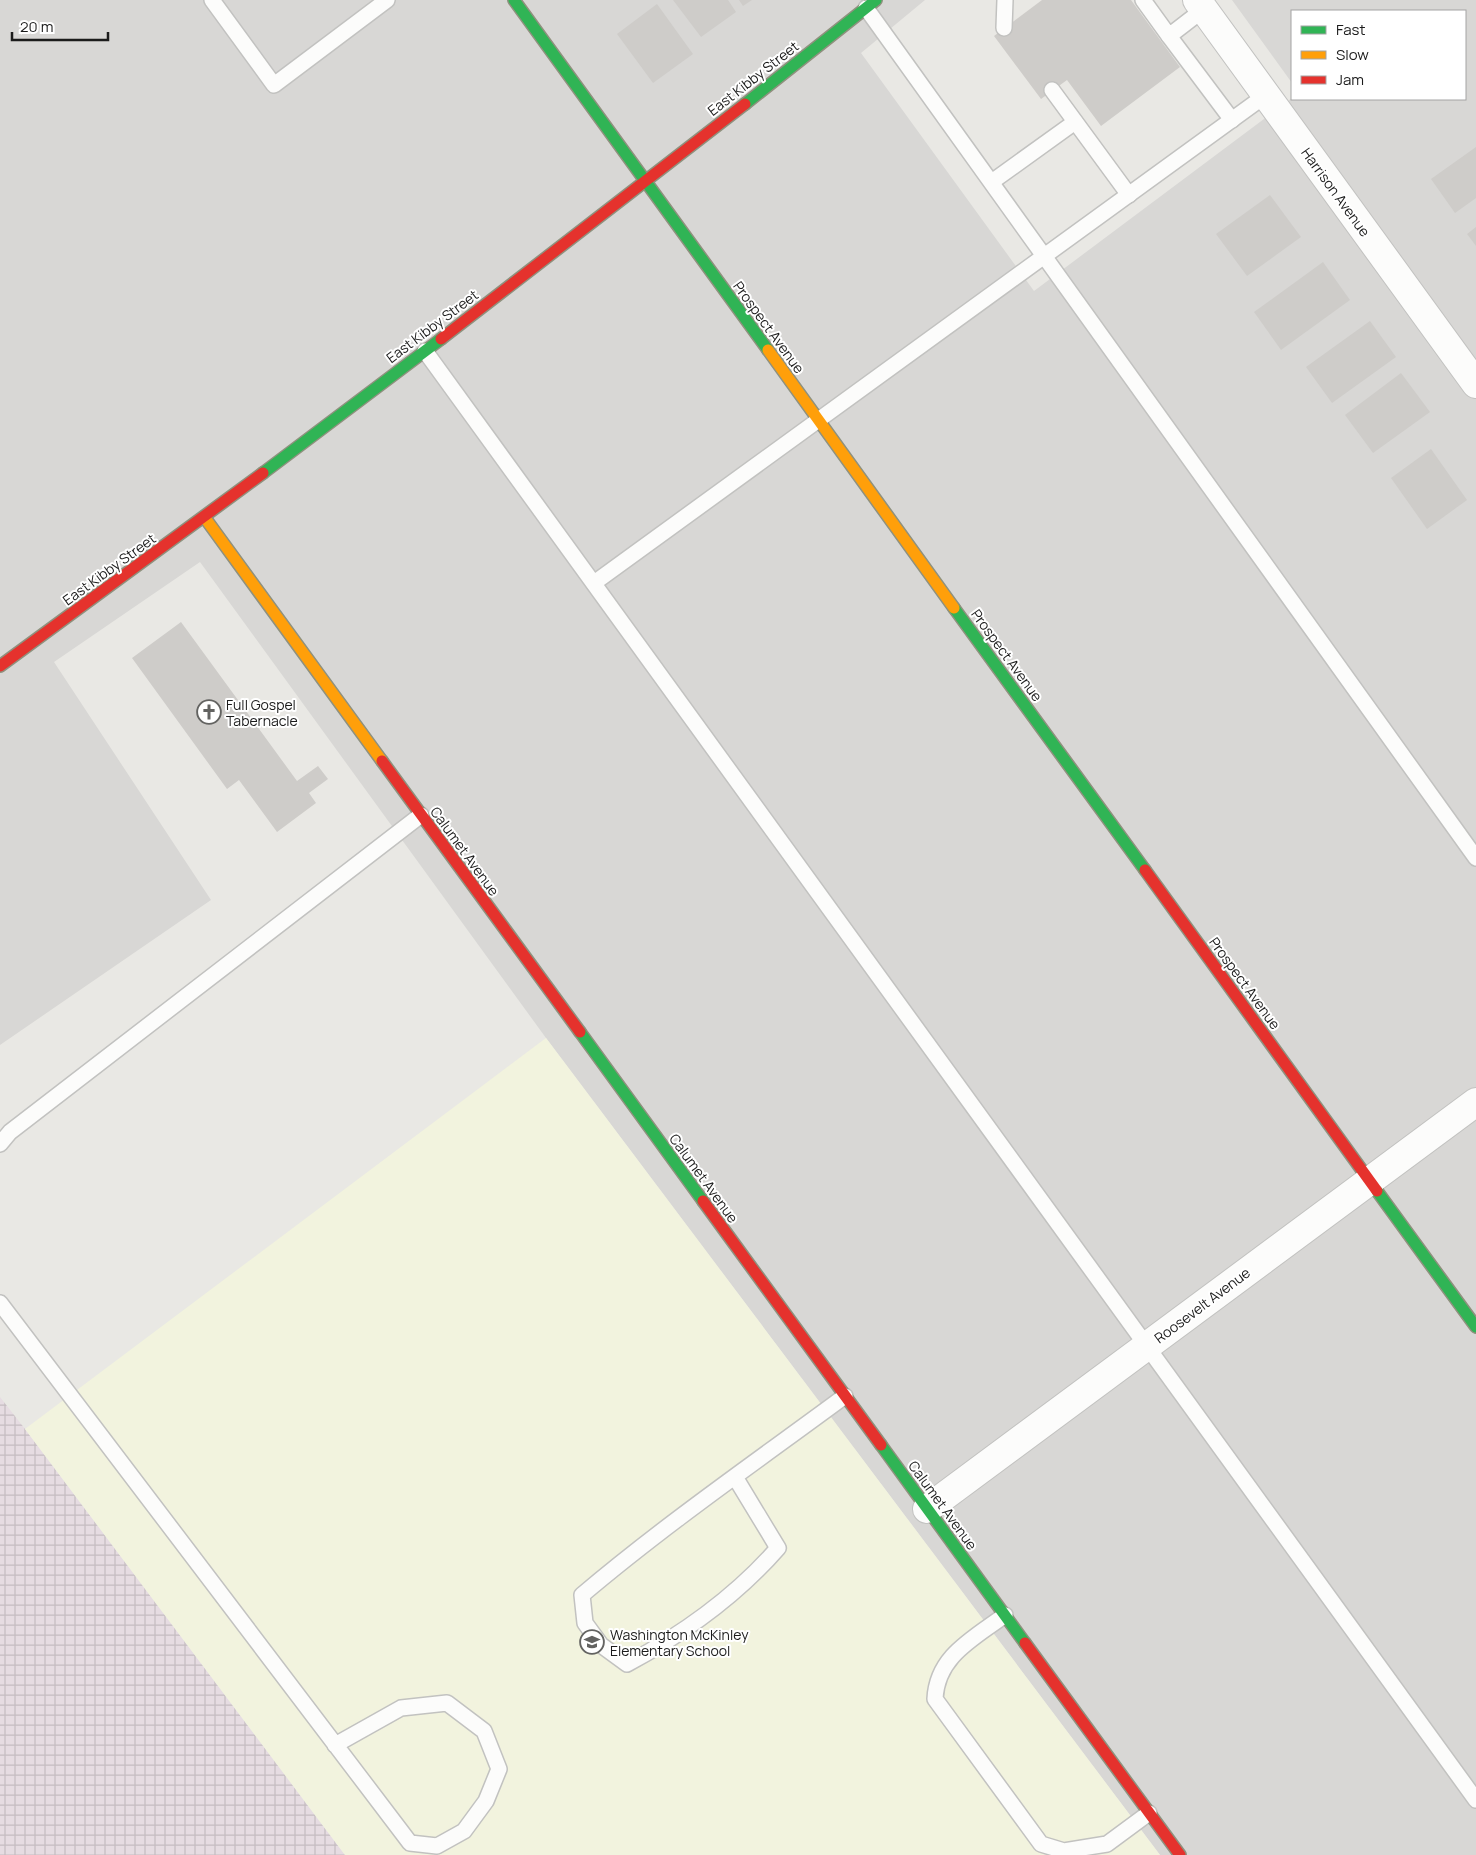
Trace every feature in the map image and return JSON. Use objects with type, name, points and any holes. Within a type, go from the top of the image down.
[{"type":"street","name":"Prospect Avenue","points":[[514,0],[1476,1327]]},
{"type":"street","name":"East Kibby Street","points":[[0,666],[205,518],[425,351],[645,183],[871,4]]},
{"type":"street","name":"Harrison Avenue","points":[[1200,5],[1476,384]]},
{"type":"street","name":"Calumet Avenue","points":[[205,518],[1180,1855]]},
{"type":"street","name":"Roosevelt Avenue","points":[[927,1508],[1476,1102]]},
{"type":"lane","points":[[212,0],[274,85],[387,0]]},
{"type":"lane","points":[[1004,28],[1005,0]]},
{"type":"lane","points":[[1143,0],[1232,120]]},
{"type":"lane","points":[[871,4],[1044,258],[1476,858]]},
{"type":"lane","points":[[1169,36],[1200,5]]},
{"type":"lane","points":[[1052,90],[1128,195]]},
{"type":"lane","points":[[594,583],[1266,95]]},
{"type":"lane","points":[[992,181],[1075,122]]},
{"type":"lane","points":[[425,351],[1476,1800]]},
{"type":"lane","points":[[0,1144],[10,1132],[421,815]]},
{"type":"lane","points":[[0,1303],[335,1745],[410,1843],[437,1846],[464,1831],[486,1801],[499,1769],[484,1731],[447,1703],[401,1708],[335,1745]]},
{"type":"lane","points":[[735,1477],[778,1548],[754,1576],[662,1645],[627,1664],[601,1645],[585,1623],[582,1595],[617,1566],[735,1477],[845,1396]]},
{"type":"lane","points":[[1005,1615],[956,1652],[936,1681],[935,1699],[1042,1844],[1064,1852],[1107,1844],[1149,1813]]},
{"type":"shaded area","points":[[0,0],[925,0],[861,53],[1034,291],[1291,99],[1466,100],[1466,10],[1291,10],[1291,82],[1232,0],[1476,0],[1476,1855],[1160,1855],[546,1038],[200,562],[54,662],[211,900],[0,1045]]},
{"type":"shaded area","name":"Washington McKinley Elementary School","points":[[546,1038],[1160,1855],[345,1855],[25,1429]]},
{"type":"shaded area","points":[[0,1397],[25,1429],[345,1855],[0,1855]]},
{"type":"building","points":[[673,0],[728,0],[736,12],[701,37]]},
{"type":"building","points":[[739,0],[752,0],[743,6]]},
{"type":"building","points":[[1042,0],[1131,0],[1180,67],[1101,126],[1067,80],[1041,99],[994,36]]},
{"type":"building","points":[[657,4],[693,54],[653,83],[617,34]]},
{"type":"building","points":[[1476,147],[1476,198],[1455,213],[1431,179]]},
{"type":"building","points":[[1270,195],[1301,237],[1247,276],[1216,234]]},
{"type":"building","points":[[1476,227],[1476,246],[1467,234]]},
{"type":"building","points":[[1323,262],[1350,300],[1281,350],[1254,312]]},
{"type":"building","points":[[1370,321],[1396,357],[1332,403],[1306,367]]},
{"type":"building","points":[[1401,373],[1430,412],[1373,453],[1345,415]]},
{"type":"building","points":[[1431,449],[1467,500],[1427,529],[1391,478]]},
{"type":"building","name":"Full Gospel Tabernacle","points":[[181,622],[297,781],[318,766],[328,779],[309,793],[316,803],[277,832],[239,780],[227,789],[132,658]]},
{"type":"traffic: fast","points":[[514,0],[768,350]]},
{"type":"traffic: fast","points":[[745,104],[876,0]]},
{"type":"traffic: fast","points":[[263,473],[441,339]]},
{"type":"traffic: fast","points":[[954,608],[1145,870]]},
{"type":"traffic: fast","points":[[580,1032],[703,1201]]},
{"type":"traffic: fast","points":[[1377,1191],[1476,1327]]},
{"type":"traffic: fast","points":[[881,1445],[1025,1643]]},
{"type":"traffic: slow","points":[[768,350],[954,608]]},
{"type":"traffic: slow","points":[[205,518],[382,761]]},
{"type":"traffic: jam","points":[[441,339],[745,104]]},
{"type":"traffic: jam","points":[[0,666],[263,473]]},
{"type":"traffic: jam","points":[[382,761],[580,1032]]},
{"type":"traffic: jam","points":[[1145,870],[1377,1191]]},
{"type":"traffic: jam","points":[[703,1201],[881,1445]]},
{"type":"traffic: jam","points":[[1025,1643],[1180,1855]]},
{"type":"place","name":"Full Gospel Tabernacle","points":[[209,712]]},
{"type":"place","name":"Washington McKinley Elementary School","points":[[592,1642]]}]
